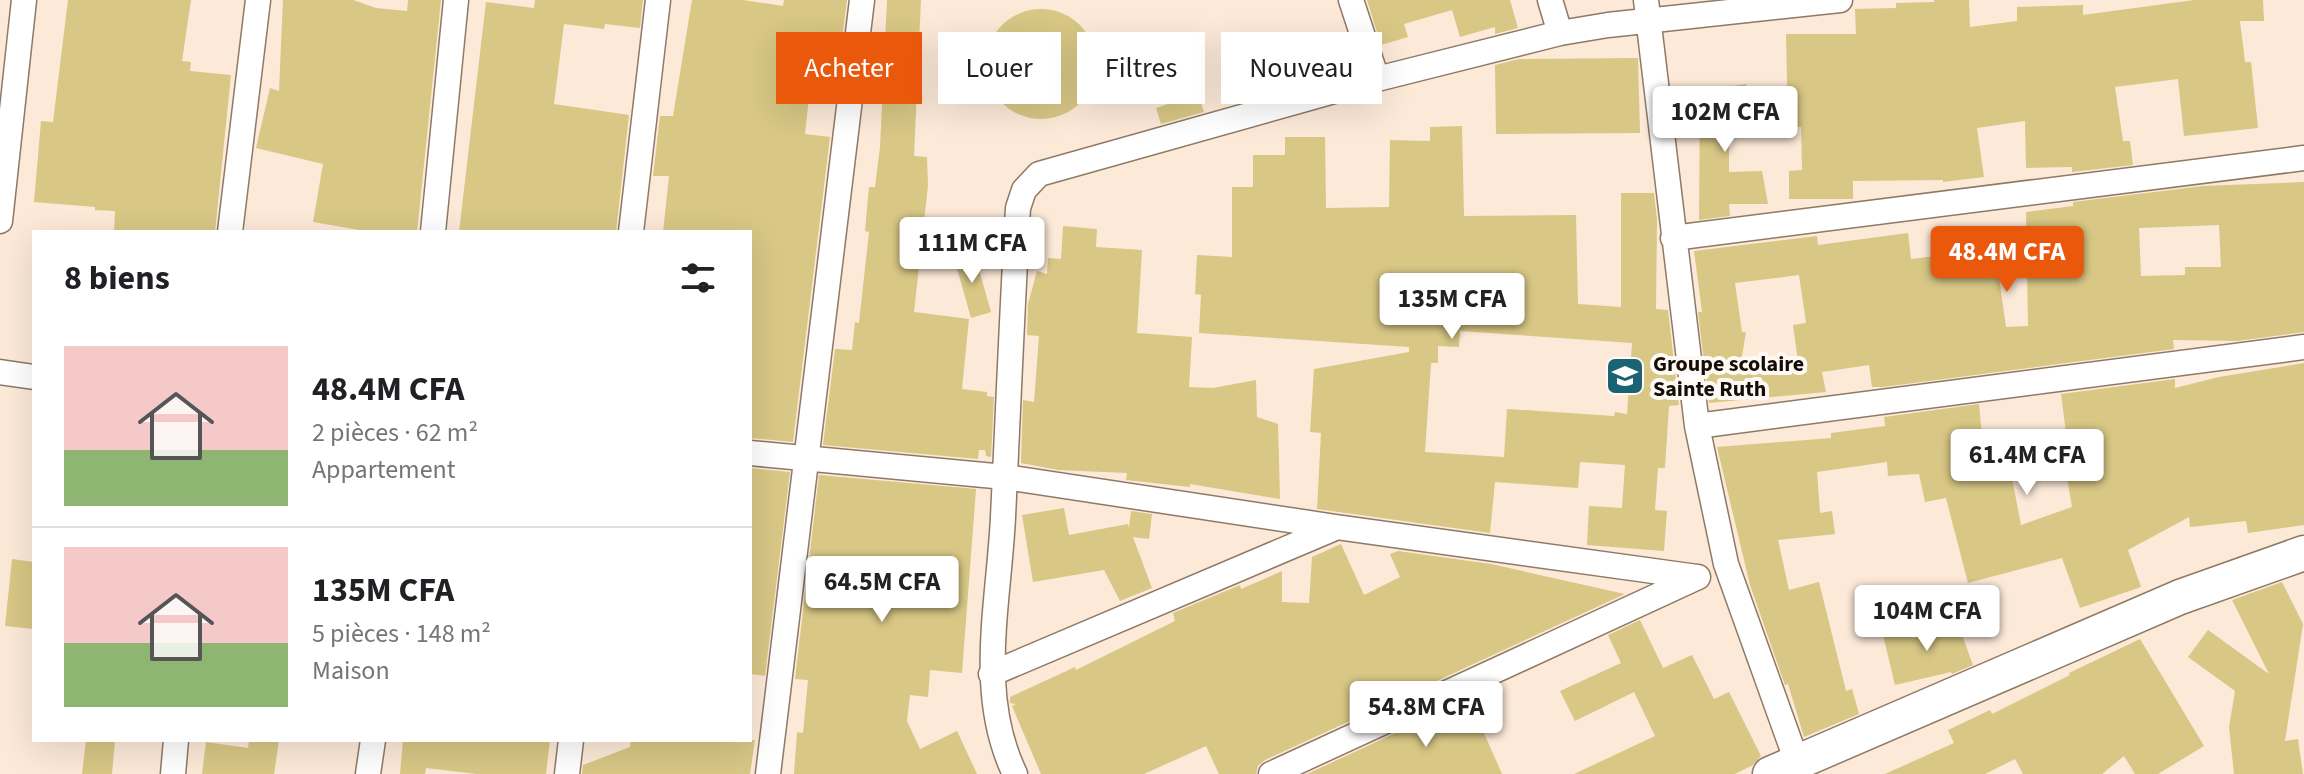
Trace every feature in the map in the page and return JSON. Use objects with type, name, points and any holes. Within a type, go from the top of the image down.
[{"type":"street","points":[[0,221],[24,0]]},
{"type":"street","points":[[230,230],[258,0]]},
{"type":"street","points":[[433,230],[456,0]]},
{"type":"street","points":[[631,230],[658,0]]},
{"type":"street","points":[[768,774],[862,0]]},
{"type":"street","points":[[1351,0],[1362,32]]},
{"type":"street","points":[[1550,0],[1560,33]]},
{"type":"street","points":[[1382,78],[1647,11],[1840,0]]},
{"type":"street","points":[[1647,11],[1697,426],[1726,564],[1784,768],[2180,597],[2304,553]]},
{"type":"street","points":[[1015,774],[995,718],[991,674],[1005,477],[1018,208],[1024,190],[1039,174],[1288,104]]},
{"type":"street","points":[[1673,238],[2304,158]]},
{"type":"street","points":[[1697,426],[2304,347]]},
{"type":"street","points":[[0,372],[32,377]]},
{"type":"street","points":[[752,453],[1005,477],[1697,577]]},
{"type":"street","points":[[991,674],[1336,527]]},
{"type":"street","points":[[1271,774],[1726,564]]},
{"type":"street","points":[[173,774],[176,742]]},
{"type":"street","points":[[368,774],[373,742]]},
{"type":"street","points":[[567,774],[571,742]]},
{"type":"building","points":[[68,0],[191,0],[182,61],[191,62],[190,71],[231,75],[215,230],[114,230],[115,211],[34,202],[41,121],[53,122]]},
{"type":"building","points":[[283,0],[353,0],[376,8],[407,11],[408,0],[441,0],[417,230],[359,230],[313,222],[323,164],[256,148],[270,88],[279,91]]},
{"type":"building","points":[[535,0],[643,0],[640,28],[605,24],[604,29],[564,24],[554,104],[629,115],[616,230],[459,230],[486,2],[534,8]]},
{"type":"building","points":[[692,0],[743,0],[783,6],[784,0],[847,0],[843,32],[776,32],[776,104],[808,104],[805,134],[830,137],[793,442],[752,438],[752,230],[663,230],[669,176],[653,176],[660,116],[673,116]]},
{"type":"building","points":[[887,0],[921,0],[920,32],[885,32]]},
{"type":"building","points":[[1367,0],[1510,0],[1518,28],[1495,34],[1495,27],[1460,37],[1452,10],[1404,24],[1408,37],[1382,45],[1382,32],[1377,32]]},
{"type":"building","points":[[1969,0],[1970,27],[2017,21],[2017,7],[2083,5],[2083,15],[2194,0],[2263,0],[2264,21],[2240,21],[2245,62],[2251,62],[2258,128],[2184,136],[2178,79],[2115,87],[2123,141],[2130,141],[2133,165],[2072,172],[2072,167],[2026,168],[2025,121],[1977,128],[1984,177],[1943,182],[1853,181],[1853,199],[1789,199],[1789,171],[1802,170],[1801,127],[1788,127],[1786,34],[1856,34],[1855,9],[1896,8],[1896,3]]},
{"type":"building","points":[[1041,9],[1062,13],[1086,32],[1077,32],[1079,104],[1062,115],[1041,119],[1020,115],[1003,104],[1061,104],[1061,32],[996,32],[1002,25],[1020,13]]},
{"type":"building","points":[[1638,58],[1640,133],[1496,134],[1495,65],[1519,59]]},
{"type":"building","points":[[1746,84],[1754,127],[1729,127],[1729,172],[1762,171],[1768,204],[1729,204],[1730,216],[1699,220],[1700,91]]},
{"type":"building","points":[[882,104],[916,104],[914,156],[927,157],[928,186],[914,312],[969,319],[962,389],[987,392],[987,396],[994,397],[991,457],[986,456],[985,450],[979,450],[978,459],[823,445],[835,349],[852,350],[855,322],[859,323],[869,232],[865,231],[869,187],[875,187]]},
{"type":"building","points":[[1168,104],[1201,104],[1204,112],[1161,124],[1156,108]]},
{"type":"building","points":[[1462,126],[1464,216],[1576,215],[1578,304],[1621,307],[1621,193],[1654,193],[1657,220],[1656,309],[1668,310],[1679,405],[1669,406],[1665,468],[1658,468],[1655,510],[1667,511],[1664,551],[1587,545],[1589,506],[1622,508],[1625,465],[1580,462],[1578,488],[1495,482],[1490,533],[1317,509],[1321,433],[1310,432],[1314,369],[1409,352],[1409,347],[1199,333],[1201,295],[1195,294],[1197,255],[1232,257],[1232,187],[1253,187],[1253,155],[1285,155],[1285,137],[1325,137],[1326,208],[1389,207],[1390,140],[1430,141],[1430,127]],"holes":[[[1460,331],[1632,343],[1627,414],[1615,412],[1614,416],[1507,409],[1504,457],[1425,452],[1431,363],[1438,363],[1438,346],[1459,347]]]},
{"type":"building","points":[[2304,182],[2304,332],[2237,341],[2173,340],[2174,349],[1883,387],[1872,387],[1869,365],[1822,372],[1826,392],[1709,403],[1694,251],[1817,236],[1818,245],[1908,233],[1911,259],[1995,249],[2006,327],[2028,326],[2026,212],[2073,206],[2073,202],[2203,186]],"holes":[[[2219,225],[2221,267],[2185,267],[2185,275],[2141,276],[2139,228]],[[1799,275],[1806,323],[1793,325],[1798,361],[1753,368],[1752,361],[1741,362],[1746,332],[1742,332],[1735,283]]]},
{"type":"building","points":[[1063,226],[1097,229],[1096,247],[1142,250],[1137,333],[1192,337],[1189,387],[1213,388],[1256,380],[1257,417],[1278,424],[1280,499],[1190,484],[1190,487],[1126,480],[1127,473],[1058,470],[1021,463],[1023,400],[1034,402],[1039,336],[1027,335],[1028,304],[1037,271],[1047,274],[1048,258],[1061,259]]},
{"type":"building","points":[[974,252],[991,312],[971,318],[954,258]]},
{"type":"building","points":[[2304,363],[2304,525],[2248,533],[2246,521],[2190,527],[2189,517],[2128,550],[2141,587],[2080,608],[2062,558],[1968,583],[1946,498],[1925,502],[1919,474],[1888,476],[1887,462],[1817,472],[1820,513],[1832,511],[1835,534],[1778,540],[1789,590],[1819,582],[1846,691],[1852,689],[1859,714],[1804,737],[1788,684],[1785,685],[1750,585],[1717,447],[1831,438],[1831,433],[1885,426],[1884,417],[1979,404],[1984,457],[2007,452],[2021,525],[2072,507],[2062,449],[2068,448],[2061,394],[2175,379],[2175,388],[2219,377]]},
{"type":"building","points":[[752,468],[790,472],[765,676],[752,674]]},
{"type":"building","points":[[819,475],[976,489],[962,673],[930,670],[928,697],[910,695],[907,721],[920,749],[957,731],[977,774],[794,774],[797,732],[803,733],[808,680],[795,679]]},
{"type":"building","points":[[1064,508],[1069,535],[1128,524],[1129,528],[1131,511],[1152,514],[1149,539],[1133,537],[1152,588],[1120,601],[1104,570],[1033,582],[1022,515]]},
{"type":"building","points":[[1341,544],[1364,595],[1400,577],[1390,554],[1398,551],[1491,564],[1625,594],[1265,760],[1258,766],[1256,774],[1219,774],[1206,746],[1144,774],[1041,774],[1012,706],[1016,704],[1010,703],[1010,697],[1075,667],[1076,670],[1175,621],[1173,613],[1282,571],[1282,602],[1309,603],[1312,557]]},
{"type":"building","points":[[12,559],[32,562],[32,629],[5,626]]},
{"type":"building","points":[[2282,582],[2303,624],[2285,741],[2298,739],[2303,774],[2234,774],[2229,727],[2235,691],[2188,657],[2208,630],[2269,674],[2232,600]]},
{"type":"building","points":[[1640,620],[1663,668],[1692,655],[1714,699],[1729,692],[1761,756],[1753,765],[1735,774],[1574,774],[1655,736],[1634,692],[1575,721],[1560,691],[1621,663],[1608,635]]},
{"type":"building","points":[[1957,621],[1973,665],[1952,674],[1895,685],[1883,635],[1911,628],[1913,638]]},
{"type":"building","points":[[2140,639],[2204,746],[2158,774],[2135,774],[2124,756],[2102,774],[2023,774],[2015,759],[1985,774],[1885,774],[1954,743],[1948,730],[1990,710],[1992,714]]},
{"type":"building","points":[[1469,699],[1502,774],[1307,774]]},
{"type":"building","points":[[755,740],[750,774],[582,774],[583,765],[630,747],[631,742]]},
{"type":"building","points":[[86,742],[115,742],[112,774],[82,774]]},
{"type":"building","points":[[206,742],[248,748],[249,742],[279,742],[274,774],[202,774]]},
{"type":"building","points":[[403,742],[550,742],[546,774],[477,774],[426,768],[425,774],[400,774]]},
{"type":"place","name":"Groupe scolaire Sainte Ruth","points":[[1625,376]]}]
